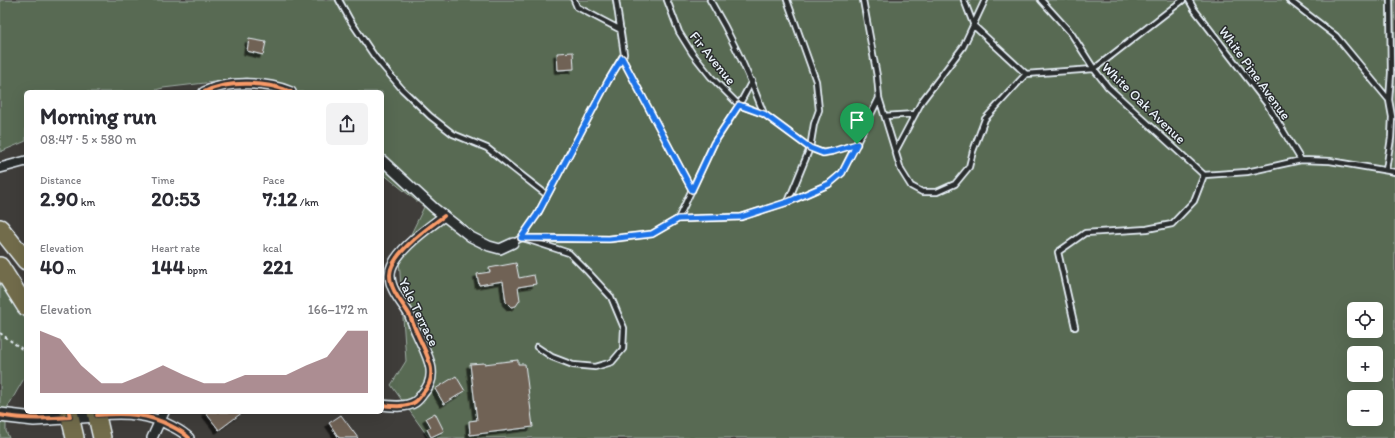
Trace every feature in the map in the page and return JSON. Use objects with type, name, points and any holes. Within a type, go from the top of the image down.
[{"type":"highway","points":[[0,228],[24,258]]},
{"type":"highway","points":[[0,266],[24,304]]},
{"type":"highway","points":[[70,414],[75,438]]},
{"type":"highway","points":[[97,414],[102,438]]},
{"type":"main road","points":[[0,415],[30,419],[70,414],[97,414]]},
{"type":"street","points":[[209,90],[254,83],[280,87],[287,90]]},
{"type":"street","points":[[0,168],[24,162]]},
{"type":"street","points":[[384,162],[444,216],[471,237],[489,246],[500,249],[513,243]]},
{"type":"street","name":"Yale Terrace","points":[[384,405],[400,406],[414,402],[426,390],[432,375],[428,356],[417,335],[410,315],[393,288],[390,275],[396,259],[403,249],[444,216]]},
{"type":"street","points":[[97,414],[137,414],[162,416],[189,438]]},
{"type":"street","points":[[152,438],[162,416]]},
{"type":"lane","points":[[339,0],[350,20],[375,57],[402,88],[430,116],[453,134],[487,148],[547,195]]},
{"type":"lane","points":[[574,0],[577,7],[621,30]]},
{"type":"lane","points":[[513,243],[521,238],[537,215],[624,54],[616,0]]},
{"type":"lane","name":"Fir Avenue","points":[[667,0],[679,32],[692,53],[711,77],[739,105]]},
{"type":"lane","points":[[710,0],[729,32],[752,81],[764,114]]},
{"type":"lane","points":[[787,0],[816,81],[819,110],[814,124],[810,148],[788,202]]},
{"type":"lane","points":[[862,0],[877,76],[879,98],[895,152],[901,170],[911,186],[922,192],[937,192],[955,184],[969,167],[973,151],[985,119],[1026,74],[974,26],[964,0]]},
{"type":"lane","points":[[895,152],[922,100],[963,47],[985,0]]},
{"type":"lane","points":[[1041,0],[1071,33],[1094,69],[1183,0]]},
{"type":"lane","name":"White Pine Avenue","points":[[1189,0],[1194,9],[1267,104],[1301,160]]},
{"type":"lane","points":[[1289,0],[1336,36],[1389,100]]},
{"type":"lane","points":[[1386,170],[1391,138],[1392,117],[1389,100],[1391,73],[1390,0]]},
{"type":"lane","points":[[622,58],[692,190]]},
{"type":"lane","name":"White Oak Avenue","points":[[1026,74],[1094,69],[1108,87],[1204,175]]},
{"type":"lane","points":[[678,219],[714,143],[739,105],[752,81]]},
{"type":"lane","points":[[521,238],[609,239],[652,234],[678,219],[741,217],[809,194],[829,184],[842,173],[879,98]]},
{"type":"lane","points":[[739,105],[764,114],[810,148],[823,153],[857,144]]},
{"type":"lane","points":[[885,116],[915,114]]},
{"type":"lane","points":[[1075,328],[1058,252],[1085,233],[1147,229],[1172,224],[1194,201],[1204,175],[1247,172],[1301,160],[1330,161],[1395,172]]},
{"type":"lane","points":[[521,238],[569,253],[611,297],[624,328],[623,349],[612,362],[595,367],[573,365],[552,357],[537,347]]},
{"type":"path","points":[[0,333],[24,350]]},
{"type":"green space","points":[[0,0],[1395,0],[1395,438],[429,438],[391,385],[406,361],[399,259],[424,207],[384,175],[384,90],[271,90],[247,78],[156,90],[24,90],[24,142],[0,152]]},
{"type":"green space","points":[[0,277],[24,317],[24,378],[6,410],[6,431],[9,438],[0,438]]},
{"type":"building","points":[[249,39],[266,42],[263,55],[247,51]]},
{"type":"building","points":[[573,52],[574,69],[558,70],[557,53]]},
{"type":"building","points":[[516,263],[519,278],[534,275],[536,284],[518,287],[520,300],[516,306],[511,307],[506,302],[503,281],[479,285],[477,274],[490,272],[489,268]]},
{"type":"building","points":[[518,360],[518,364],[525,364],[533,427],[470,435],[469,421],[477,420],[470,364]]},
{"type":"building","points":[[456,376],[465,391],[444,404],[435,389]]},
{"type":"building","points":[[435,413],[444,431],[431,437],[427,429],[431,427],[426,418]]},
{"type":"building","points":[[207,414],[240,414],[219,430]]},
{"type":"building","points":[[341,415],[358,438],[339,438],[329,423]]},
{"type":"cycle path","points":[[209,90],[236,84],[260,84],[285,90]]},
{"type":"cycle path","points":[[384,405],[403,406],[415,402],[428,386],[431,378],[430,363],[427,355],[409,314],[394,291],[390,275],[396,259],[403,250],[420,234],[444,216]]},
{"type":"cycle path","points":[[0,415],[35,419],[70,417],[69,414]]},
{"type":"cycle path","points":[[97,415],[127,414],[155,419],[179,430],[189,438]]},
{"type":"route","points":[[622,58],[692,190],[714,143],[739,105],[764,114],[810,148],[823,153],[857,144],[842,173],[829,184],[788,202],[741,217],[678,219],[652,234],[609,239],[521,238],[537,215],[608,81],[622,58]]}]
